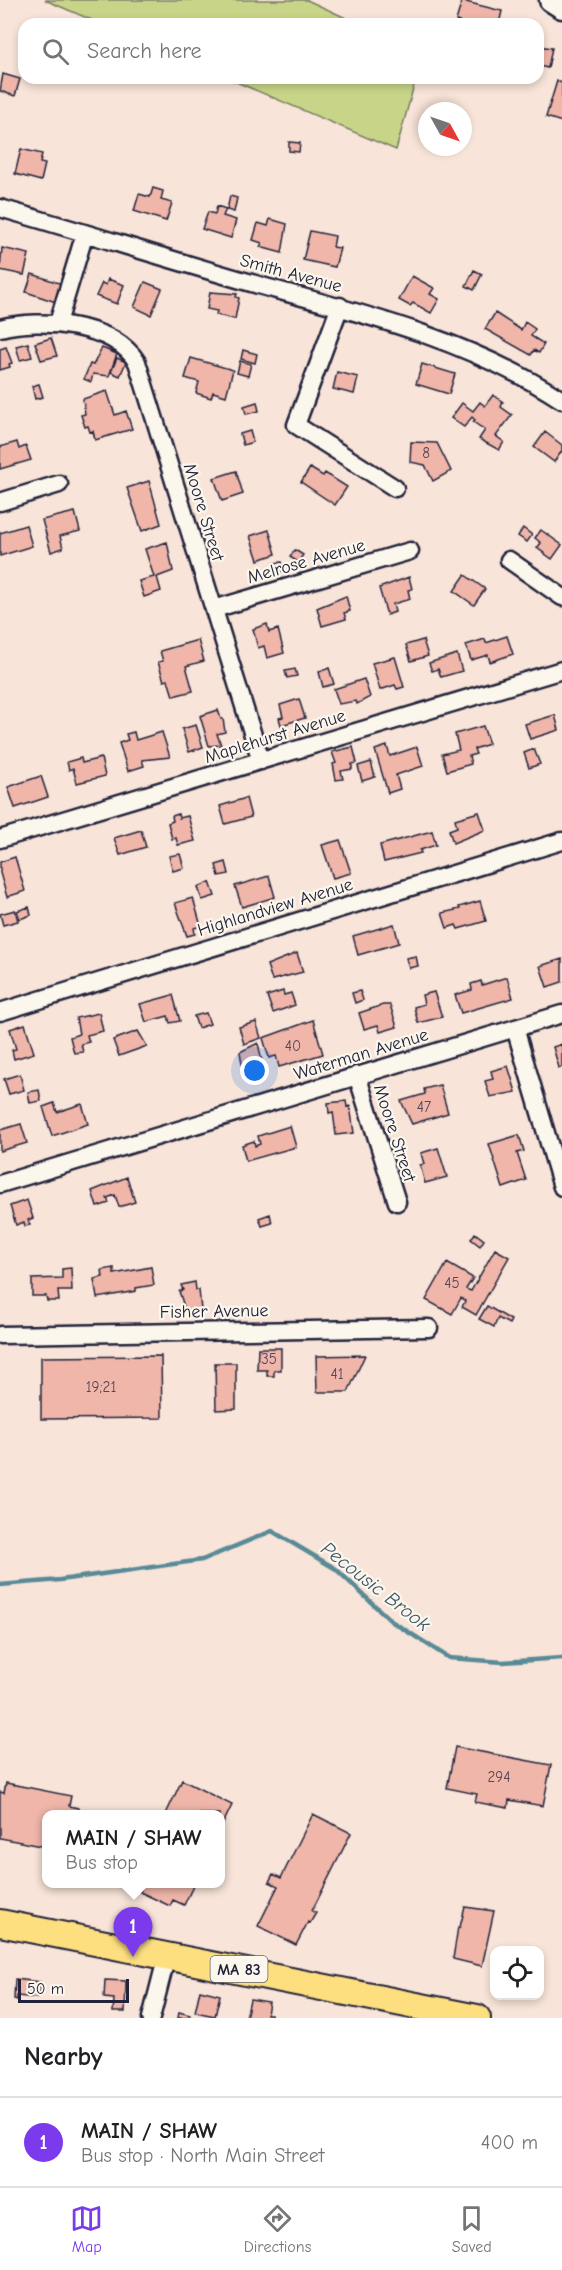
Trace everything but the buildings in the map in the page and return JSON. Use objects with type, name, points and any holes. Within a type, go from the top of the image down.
[{"type":"main road","name":"MA 83","points":[[0,1923],[167,1954],[466,2017]]},
{"type":"street","points":[[551,0],[562,7]]},
{"type":"street","name":"Smith Avenue","points":[[0,208],[260,285],[340,306],[483,356],[526,376],[562,400]]},
{"type":"street","points":[[58,323],[85,233]]},
{"type":"street","points":[[340,306],[296,425],[396,488]]},
{"type":"street","name":"Moore Street","points":[[0,328],[25,323],[58,323],[117,342],[132,354],[137,362],[261,761]]},
{"type":"street","points":[[0,502],[59,484]]},
{"type":"street","name":"Melrose Avenue","points":[[214,609],[410,551]]},
{"type":"street","points":[[509,560],[562,597]]},
{"type":"street","name":"Maplehurst Avenue","points":[[0,839],[562,670]]},
{"type":"street","name":"Highlandview Avenue","points":[[0,1012],[562,841]]},
{"type":"street","name":"Waterman Avenue","points":[[0,1184],[562,1014]]},
{"type":"street","points":[[515,1028],[562,1187]]},
{"type":"street","name":"Moore Street","points":[[357,1075],[397,1202]]},
{"type":"street","name":"Fisher Avenue","points":[[0,1335],[429,1328]]},
{"type":"street","points":[[151,2018],[167,1954]]},
{"type":"green space","points":[[45,0],[307,0],[346,18],[87,18]]},
{"type":"green space","points":[[241,84],[414,84],[396,150]]},
{"type":"waterway","name":"Pecousic Brook","points":[[0,1585],[60,1580],[202,1560],[272,1531],[336,1569],[391,1621],[449,1658],[503,1662],[562,1658]]},
{"type":"place","name":"MAIN / SHAW","points":[[133,1957]]}]
